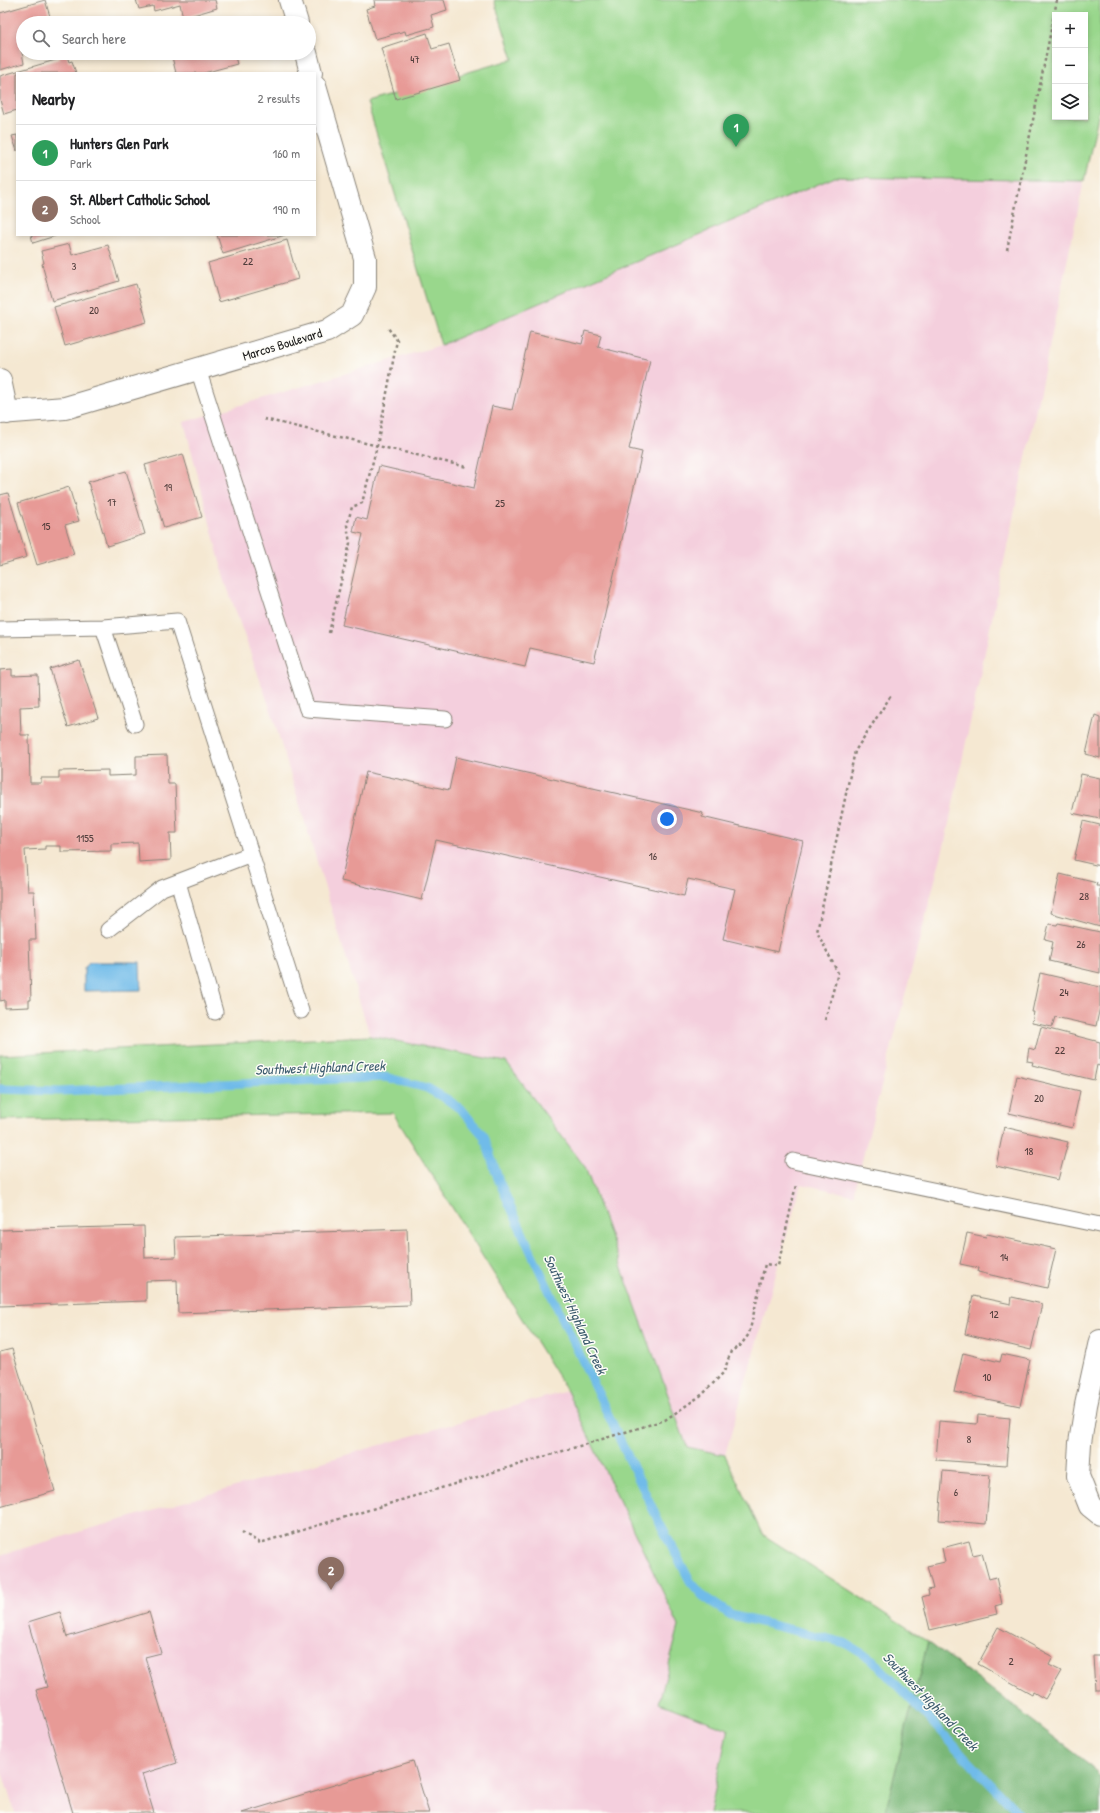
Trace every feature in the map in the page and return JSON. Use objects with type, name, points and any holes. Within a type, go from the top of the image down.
[{"type":"street","points":[[290,0],[295,16]]},
{"type":"street","points":[[308,60],[311,72]]},
{"type":"street","name":"Marcos Boulevard","points":[[4,413],[64,408],[327,331],[352,315],[365,287],[365,258],[316,89]]},
{"type":"street","points":[[0,380],[4,413]]},
{"type":"street","points":[[1100,1341],[1086,1405],[1080,1443],[1078,1476],[1090,1506],[1100,1514]]},
{"type":"lane","points":[[198,369],[307,709],[445,719]]},
{"type":"lane","points":[[0,630],[102,627],[177,621],[301,1011]]},
{"type":"lane","points":[[102,627],[135,724]]},
{"type":"lane","points":[[108,930],[162,888],[251,854]]},
{"type":"lane","points":[[178,882],[215,1012]]},
{"type":"lane","points":[[793,1161],[1100,1225]]},
{"type":"path","points":[[1007,250],[1057,0]]},
{"type":"path","points":[[329,633],[350,543],[347,525],[352,507],[362,503],[376,446],[397,340],[388,328]]},
{"type":"path","points":[[264,419],[468,467]]},
{"type":"path","points":[[825,1020],[838,973],[818,932],[819,924],[855,751],[892,694]]},
{"type":"path","points":[[242,1532],[260,1543],[666,1420],[703,1394],[724,1372],[731,1351],[740,1346],[749,1334],[765,1264],[778,1266],[797,1181],[816,1166]]},
{"type":"shaded area","points":[[835,177],[1084,181],[945,842],[853,1195],[801,1184],[725,1455],[687,1447],[585,1167],[506,1062],[370,1036],[272,714],[225,581],[184,422],[441,345]]},
{"type":"shaded area","points":[[567,1391],[679,1626],[659,1702],[728,1729],[710,1813],[15,1813],[0,1766],[0,1555]]},
{"type":"green space","points":[[494,0],[1100,0],[1100,107],[1084,181],[835,177],[441,345],[367,102],[513,59]]},
{"type":"green space","points":[[370,1036],[506,1062],[585,1167],[687,1447],[725,1455],[762,1534],[928,1641],[885,1813],[710,1813],[728,1729],[659,1703],[679,1626],[567,1391],[393,1113],[0,1120],[0,1055]]},
{"type":"green space","points":[[928,1641],[1093,1767],[1100,1778],[1100,1813],[885,1813]]},
{"type":"water","points":[[89,962],[140,962],[141,990],[84,991],[84,969]]},
{"type":"building","points":[[45,0],[50,16],[16,16],[16,60],[23,60],[24,63],[0,70],[0,13]]},
{"type":"building","points":[[136,0],[215,0],[217,8],[190,16],[183,16],[180,4],[154,11],[153,6],[139,9]]},
{"type":"building","points":[[374,0],[444,0],[447,10],[431,15],[434,27],[406,35],[405,31],[375,39],[366,9],[375,6]]},
{"type":"building","points":[[427,33],[432,49],[449,44],[460,80],[396,99],[381,48]]},
{"type":"building","points":[[56,60],[72,61],[76,72],[16,72],[16,110],[4,114],[0,100],[0,76]]},
{"type":"building","points":[[173,60],[236,60],[237,64],[208,72],[176,72]]},
{"type":"building","points":[[16,135],[16,148],[12,136]]},
{"type":"building","points":[[31,236],[55,236],[33,243]]},
{"type":"building","points":[[217,236],[282,236],[223,254]]},
{"type":"building","points":[[287,240],[298,279],[219,302],[208,263]]},
{"type":"building","points":[[69,244],[72,255],[108,245],[119,281],[52,301],[42,264],[44,263],[41,251]]},
{"type":"building","points":[[136,284],[147,322],[65,346],[54,307]]},
{"type":"building","points":[[585,331],[601,335],[598,347],[650,360],[629,449],[642,452],[594,662],[530,648],[525,667],[342,625],[363,534],[353,532],[356,517],[367,520],[379,466],[474,488],[492,406],[512,410],[530,332],[582,344]]},
{"type":"building","points":[[183,454],[202,517],[164,528],[145,465]]},
{"type":"building","points":[[126,471],[145,534],[107,546],[88,482]]},
{"type":"building","points":[[69,487],[79,521],[65,525],[74,554],[37,565],[18,503]]},
{"type":"building","points":[[8,493],[27,557],[0,565],[0,495]]},
{"type":"building","points":[[79,660],[98,718],[68,727],[50,669]]},
{"type":"building","points":[[12,669],[12,676],[38,675],[39,706],[20,707],[21,735],[29,735],[30,783],[41,783],[41,778],[59,778],[59,771],[108,770],[108,776],[136,775],[136,756],[167,755],[168,784],[175,784],[177,833],[170,833],[171,860],[139,862],[138,843],[111,844],[111,851],[61,852],[61,846],[45,846],[45,849],[25,850],[28,891],[34,891],[36,940],[29,940],[31,1000],[29,1000],[29,1007],[5,1008],[5,1000],[0,1001],[0,670]]},
{"type":"building","points":[[1095,715],[1100,717],[1100,758],[1086,754]]},
{"type":"building","points":[[456,757],[703,813],[702,817],[803,841],[778,952],[723,939],[735,889],[688,879],[684,896],[436,840],[422,900],[341,881],[366,772],[449,790]]},
{"type":"building","points":[[1081,774],[1100,778],[1100,819],[1072,813]]},
{"type":"building","points":[[1083,821],[1100,825],[1100,866],[1074,860]]},
{"type":"building","points":[[1060,874],[1097,883],[1096,886],[1100,886],[1100,927],[1051,913]]},
{"type":"building","points":[[1058,923],[1100,932],[1100,973],[1049,961],[1053,942],[1045,940],[1049,924],[1057,925]]},
{"type":"building","points":[[1040,973],[1100,987],[1100,1007],[1096,1026],[1055,1017],[1052,1027],[1032,1023],[1034,1012],[1032,1012]]},
{"type":"building","points":[[1041,1027],[1100,1042],[1100,1064],[1099,1066],[1097,1065],[1094,1080],[1032,1065],[1033,1062],[1027,1061],[1029,1048],[1035,1050]]},
{"type":"building","points":[[1017,1076],[1080,1091],[1072,1128],[1009,1113]]},
{"type":"building","points":[[1004,1127],[1068,1142],[1058,1180],[996,1166]]},
{"type":"building","points":[[144,1226],[145,1258],[176,1257],[175,1237],[407,1229],[410,1305],[178,1313],[177,1280],[146,1281],[146,1301],[0,1306],[0,1230]]},
{"type":"building","points":[[967,1233],[986,1237],[987,1234],[1056,1249],[1047,1288],[978,1272],[979,1268],[960,1264]]},
{"type":"building","points":[[973,1296],[1011,1304],[1012,1297],[1042,1304],[1031,1350],[965,1334]]},
{"type":"building","points":[[12,1349],[55,1491],[0,1507],[0,1352]]},
{"type":"building","points":[[963,1353],[1000,1362],[1002,1354],[1030,1360],[1020,1406],[954,1392]]},
{"type":"building","points":[[978,1415],[1010,1418],[1006,1465],[936,1460],[939,1421],[977,1424]]},
{"type":"building","points":[[943,1471],[990,1475],[986,1524],[939,1520]]},
{"type":"building","points":[[969,1541],[973,1555],[982,1553],[989,1579],[996,1577],[1002,1604],[995,1606],[997,1614],[930,1630],[922,1597],[929,1595],[928,1590],[933,1589],[927,1566],[945,1562],[942,1548]]},
{"type":"building","points":[[60,1612],[67,1637],[149,1612],[161,1653],[145,1657],[177,1763],[142,1774],[154,1813],[73,1813],[36,1690],[47,1687],[28,1622]]},
{"type":"building","points":[[998,1627],[1053,1657],[1049,1665],[1061,1671],[1045,1699],[1033,1692],[1032,1694],[978,1664]]},
{"type":"building","points":[[1093,1656],[1100,1656],[1100,1690],[1095,1690]]},
{"type":"building","points":[[413,1761],[429,1813],[242,1813]]},
{"type":"waterway","name":"Southwest Highland Creek","points":[[0,1089],[59,1091],[385,1077],[427,1088],[448,1100],[462,1110],[484,1136],[499,1181],[532,1254],[659,1522],[690,1581],[703,1596],[731,1615],[845,1643],[873,1660],[1018,1813]]},
{"type":"place","name":"Hunters Glen Park","points":[[736,147]]},
{"type":"place","name":"St. Albert Catholic School","points":[[331,1590]]}]
